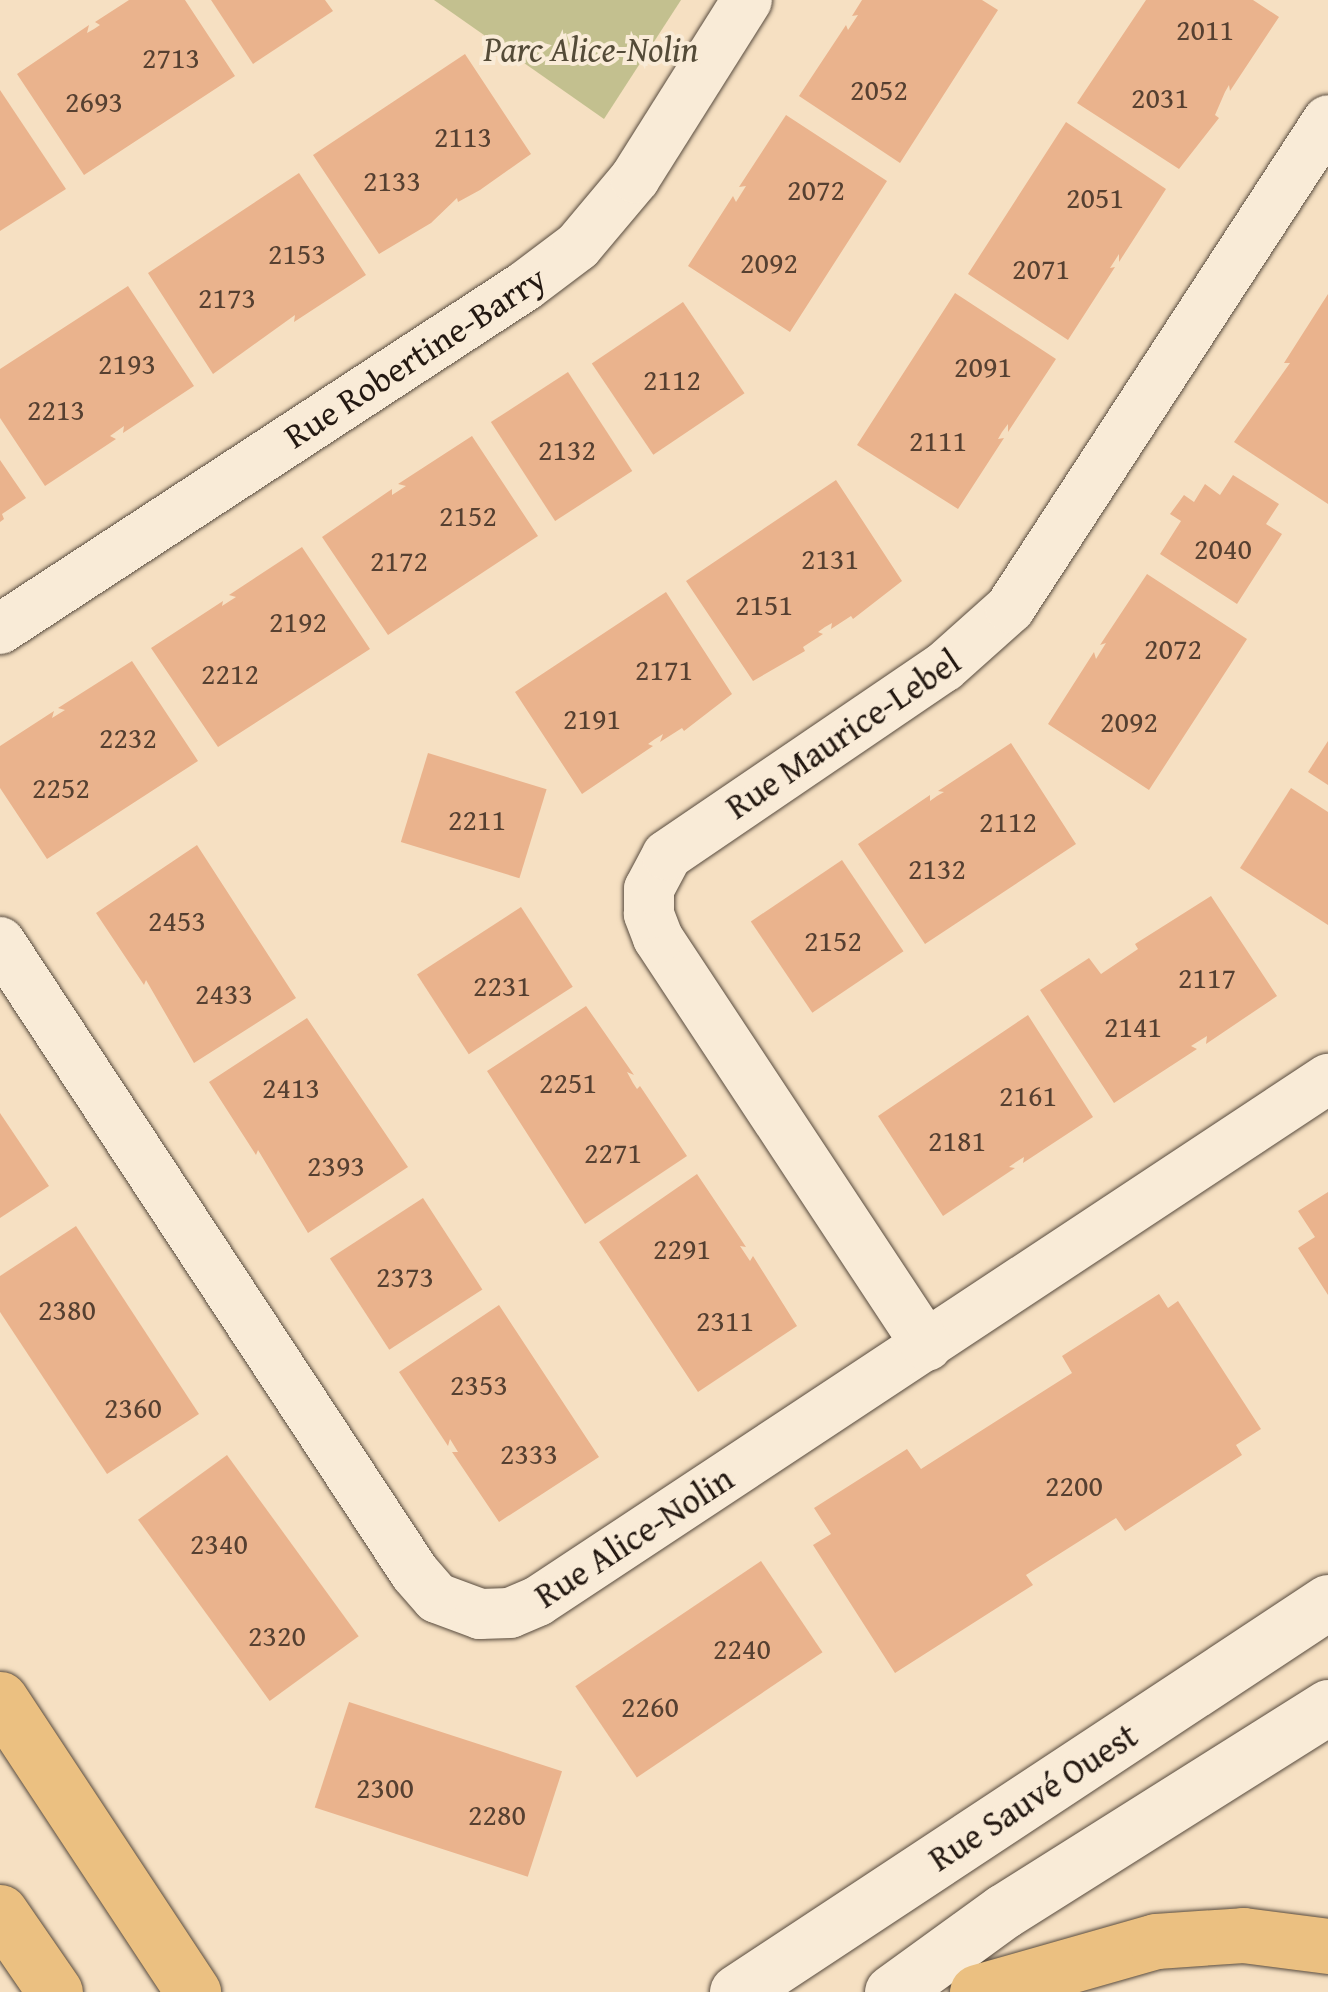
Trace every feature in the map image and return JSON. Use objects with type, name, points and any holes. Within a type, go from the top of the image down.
[{"type":"highway","points":[[0,1698],[193,1992]]},
{"type":"highway","points":[[0,1912],[55,1992]]},
{"type":"highway","points":[[977,1992],[1156,1941],[1242,1935],[1328,1946]]},
{"type":"main road","name":"Rue Sauvé Ouest","points":[[737,1992],[1328,1602]]},
{"type":"main road","points":[[892,1992],[1004,1911],[1328,1707]]},
{"type":"street","name":"Rue Robertine-Barry","points":[[0,629],[526,286],[578,246],[635,178],[748,0]]},
{"type":"street","name":"Rue Maurice-Lebel","points":[[927,1346],[658,938],[649,914],[649,889],[667,855],[944,667],[1010,608],[1328,120]]},
{"type":"street","name":"Rue Alice-Nolin","points":[[0,942],[415,1574],[450,1605],[495,1615],[538,1600],[1328,1079]]},
{"type":"green space","name":"Parc Alice-Nolin","points":[[434,0],[681,0],[604,119]]},
{"type":"building","points":[[129,0],[185,0],[235,76],[84,175],[17,74],[89,25],[87,33],[94,29],[100,25],[95,22]]},
{"type":"building","points":[[211,0],[325,0],[333,11],[253,64]]},
{"type":"building","points":[[862,0],[982,0],[998,10],[900,163],[799,96],[846,25],[848,30],[858,15],[852,16]]},
{"type":"building","points":[[1146,0],[1253,0],[1279,17],[1230,91],[1229,85],[1215,115],[1219,118],[1179,169],[1077,103]]},
{"type":"building","points":[[465,54],[531,154],[480,190],[458,202],[457,198],[431,223],[379,254],[313,155]]},
{"type":"building","points":[[0,90],[66,189],[0,231]]},
{"type":"building","points":[[786,115],[887,181],[790,332],[688,266],[733,196],[736,202],[746,186],[739,187]]},
{"type":"building","points":[[1066,122],[1166,189],[1119,262],[1119,254],[1110,268],[1115,267],[1068,340],[968,274]]},
{"type":"building","points":[[299,173],[366,275],[294,322],[295,315],[213,374],[148,273]]},
{"type":"building","points":[[128,286],[194,386],[123,433],[124,426],[110,436],[116,439],[45,486],[0,418],[0,369]]},
{"type":"building","points":[[955,293],[1056,359],[1008,432],[1008,424],[1002,432],[998,439],[1004,438],[958,509],[857,445]]},
{"type":"building","points":[[1328,294],[1328,504],[1234,442],[1290,363],[1284,363]]},
{"type":"building","points":[[683,302],[745,393],[653,455],[592,364]]},
{"type":"building","points":[[568,372],[632,471],[555,521],[491,422]]},
{"type":"building","points":[[472,436],[538,536],[388,635],[322,537],[392,489],[392,495],[406,486],[398,484]]},
{"type":"building","points":[[0,460],[26,498],[2,514],[4,519],[0,522]]},
{"type":"building","points":[[1233,475],[1279,504],[1266,524],[1282,534],[1237,604],[1160,554],[1181,521],[1170,514],[1184,495],[1194,502],[1205,484],[1220,495]]},
{"type":"building","points":[[836,480],[902,581],[853,619],[851,616],[831,629],[832,623],[825,627],[818,632],[823,634],[803,647],[805,651],[753,681],[686,581]]},
{"type":"building","points":[[302,547],[370,649],[218,747],[151,648],[223,601],[222,606],[236,597],[229,595]]},
{"type":"building","points":[[1147,574],[1247,639],[1149,790],[1048,724],[1094,652],[1096,659],[1106,643],[1100,645]]},
{"type":"building","points":[[666,592],[732,694],[684,731],[682,728],[660,742],[663,734],[655,739],[648,744],[653,746],[582,794],[515,692]]},
{"type":"building","points":[[132,661],[198,761],[47,859],[0,788],[0,746],[54,711],[52,718],[65,710],[58,708]]},
{"type":"building","points":[[1328,741],[1328,785],[1308,772]]},
{"type":"building","points":[[1011,743],[1076,844],[925,944],[858,844],[930,795],[930,801],[944,792],[938,791]]},
{"type":"building","points":[[428,753],[547,789],[519,878],[401,842]]},
{"type":"building","points":[[1291,788],[1328,812],[1328,925],[1240,868]]},
{"type":"building","points":[[197,845],[296,998],[194,1063],[146,980],[144,985],[96,913]]},
{"type":"building","points":[[842,860],[904,951],[812,1013],[751,922]]},
{"type":"building","points":[[1211,896],[1277,996],[1206,1044],[1207,1036],[1191,1046],[1197,1049],[1114,1103],[1040,990],[1089,958],[1101,974],[1138,949],[1135,944]]},
{"type":"building","points":[[521,907],[573,987],[469,1054],[417,975]]},
{"type":"building","points":[[586,1006],[634,1075],[627,1072],[637,1089],[640,1086],[687,1156],[585,1224],[487,1071]]},
{"type":"building","points":[[1028,1015],[1093,1117],[1023,1163],[1024,1157],[1016,1162],[1009,1167],[1015,1168],[943,1216],[878,1116]]},
{"type":"building","points":[[307,1018],[408,1167],[308,1233],[258,1150],[256,1155],[209,1082]]},
{"type":"building","points":[[0,1113],[49,1186],[0,1218]]},
{"type":"building","points":[[697,1174],[746,1247],[740,1246],[750,1261],[753,1256],[797,1326],[698,1392],[599,1242]]},
{"type":"building","points":[[1328,1192],[1328,1295],[1298,1248],[1315,1237],[1298,1211]]},
{"type":"building","points":[[423,1198],[482,1289],[389,1350],[330,1258]]},
{"type":"building","points":[[76,1226],[199,1414],[107,1474],[0,1312],[0,1276]]},
{"type":"building","points":[[1159,1294],[1168,1308],[1178,1301],[1261,1429],[1236,1445],[1242,1455],[1125,1531],[1116,1518],[1026,1575],[1033,1585],[895,1673],[813,1545],[831,1534],[814,1508],[907,1449],[921,1469],[1072,1373],[1062,1356]]},
{"type":"building","points":[[499,1305],[599,1457],[499,1522],[452,1452],[458,1452],[450,1439],[448,1446],[399,1372]]},
{"type":"building","points":[[227,1455],[359,1636],[270,1701],[138,1520]]},
{"type":"building","points":[[761,1561],[823,1652],[637,1777],[575,1686]]},
{"type":"building","points":[[349,1702],[562,1771],[528,1877],[315,1808]]}]
